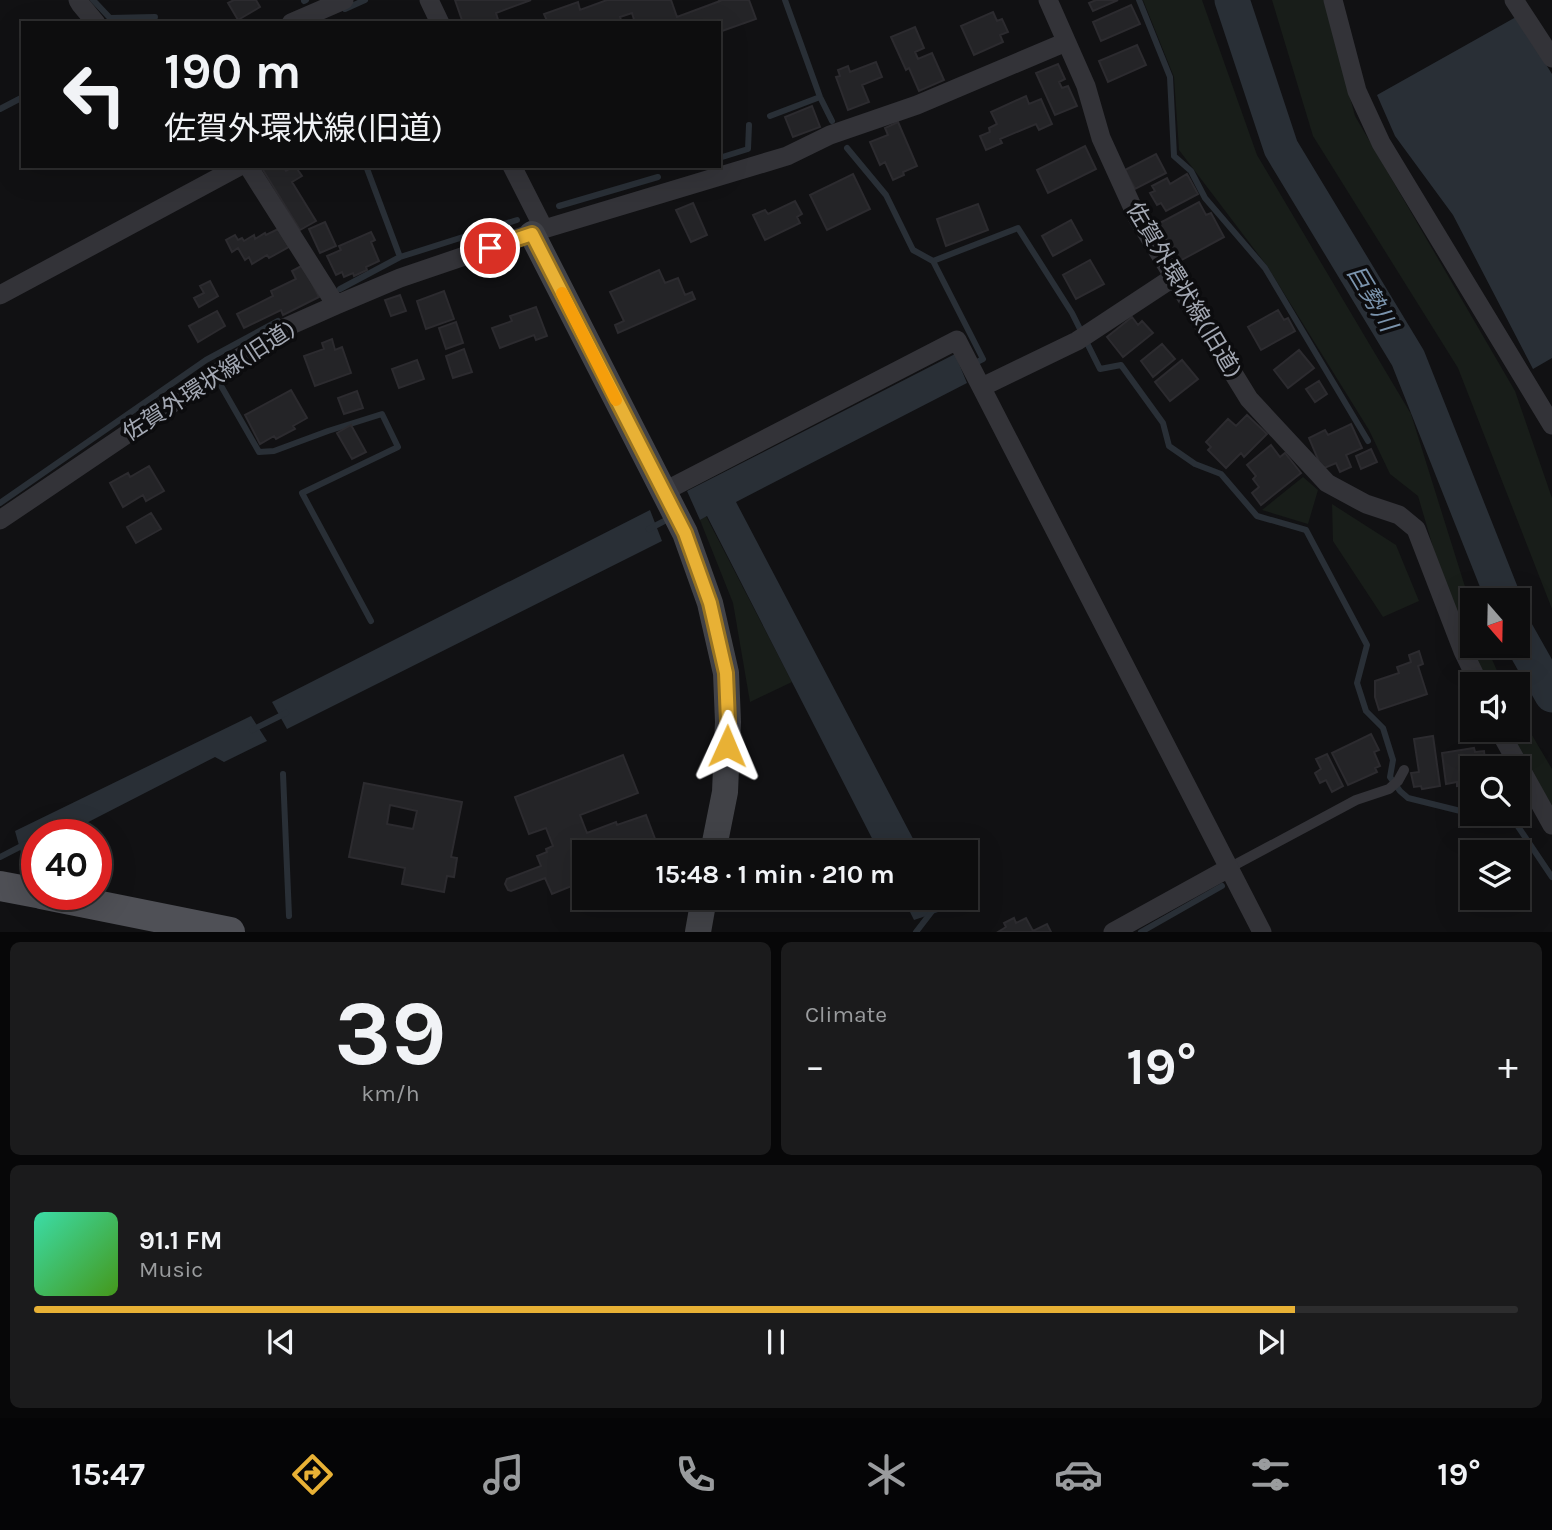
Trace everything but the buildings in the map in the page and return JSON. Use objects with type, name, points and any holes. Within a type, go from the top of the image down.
[{"type":"main road","points":[[0,886],[21,890]]},
{"type":"main road","points":[[112,909],[230,932]]},
{"type":"street","points":[[78,0],[94,21]]},
{"type":"street","points":[[296,21],[344,0]]},
{"type":"street","points":[[429,0],[439,21]]},
{"type":"street","points":[[1048,0],[1066,42]]},
{"type":"street","points":[[1333,0],[1357,91],[1381,143],[1552,425]]},
{"type":"street","points":[[1514,0],[1552,58]]},
{"type":"street","name":"佐賀外環状線(旧道)","points":[[0,520],[282,329],[400,278],[538,232],[787,156],[839,132],[917,105],[1066,42],[1086,86],[1101,138],[1137,217],[1250,399],[1327,483],[1366,504],[1399,515],[1416,529],[1473,672]]},
{"type":"street","points":[[0,295],[236,168]]},
{"type":"street","points":[[249,168],[336,305]]},
{"type":"street","points":[[513,168],[538,232],[685,533],[710,603],[726,673],[728,722],[725,792],[715,840]]},
{"type":"street","points":[[974,372],[1084,337],[1174,277]]},
{"type":"street","points":[[663,492],[957,340],[1262,932]]},
{"type":"street","points":[[1506,742],[1552,825]]},
{"type":"street","points":[[1113,932],[1229,868]]},
{"type":"street","points":[[698,932],[702,910]]},
{"type":"lane","points":[[1229,868],[1356,800],[1389,789],[1398,781],[1404,770]]},
{"type":"shaded area","points":[[1143,0],[1202,0],[1257,155],[1411,414],[1465,588],[1460,588],[1460,620],[1438,564],[1418,496],[1390,474],[1369,430],[1267,266],[1179,150],[1174,77]]},
{"type":"shaded area","points":[[1272,0],[1324,0],[1355,116],[1515,391],[1552,498],[1552,609],[1458,368],[1313,136]]},
{"type":"shaded area","points":[[1516,17],[1552,74],[1552,358],[1533,369],[1453,215],[1395,136],[1377,95]]},
{"type":"shaded area","points":[[955,354],[967,383],[736,502],[914,840],[873,840],[707,516],[700,520],[687,491]]},
{"type":"shaded area","points":[[1303,477],[1318,490],[1308,524],[1262,510]]},
{"type":"shaded area","points":[[1332,504],[1396,545],[1419,601],[1383,617],[1333,541]]},
{"type":"shaded area","points":[[650,510],[662,541],[287,729],[272,702]]},
{"type":"shaded area","points":[[706,516],[792,682],[750,702],[733,603],[700,520]]},
{"type":"shaded area","points":[[1475,658],[1491,658],[1498,672],[1480,672]]},
{"type":"shaded area","points":[[251,716],[267,741],[224,762],[215,757],[94,819],[40,819]]},
{"type":"shaded area","points":[[1530,732],[1552,769],[1552,806],[1530,768],[1530,756],[1523,756],[1515,742],[1530,742]]},
{"type":"shaded area","points":[[21,828],[21,852],[15,831]]},
{"type":"shaded area","points":[[909,910],[944,910],[914,920]]},
{"type":"waterway","points":[[93,0],[110,18],[155,17]]},
{"type":"waterway","points":[[345,9],[365,0]]},
{"type":"waterway","points":[[785,0],[820,97],[832,121]]},
{"type":"waterway","points":[[1139,0],[1170,77],[1174,156],[1191,171],[1205,198],[1265,268],[1368,441]]},
{"type":"waterway","name":"巨勢川","points":[[1232,0],[1281,148],[1408,358],[1499,588]]},
{"type":"waterway","points":[[770,116],[820,97]]},
{"type":"waterway","points":[[0,109],[21,98]]},
{"type":"waterway","points":[[721,157],[748,149],[749,125]]},
{"type":"waterway","points":[[847,148],[886,195],[913,250],[933,261],[1018,228],[1072,313],[1100,369],[1121,365],[1163,423],[1169,446],[1195,464],[1221,474],[1257,516],[1306,530],[1367,645],[1357,683],[1366,711],[1383,728],[1393,760],[1390,777],[1400,791],[1408,798],[1517,825],[1552,877]]},
{"type":"waterway","points":[[367,168],[400,257]]},
{"type":"waterway","points":[[559,206],[658,177]]},
{"type":"waterway","points":[[340,289],[400,257],[517,220]]},
{"type":"waterway","points":[[933,261],[983,359],[973,364]]},
{"type":"waterway","points":[[0,503],[206,360],[278,321]]},
{"type":"waterway","points":[[220,384],[259,452],[274,451],[382,414],[398,447],[302,493],[371,621]]},
{"type":"waterway","points":[[649,529],[670,518]]},
{"type":"waterway","name":"巨勢川","points":[[1530,656],[1552,695]]},
{"type":"waterway","points":[[252,730],[286,713]]},
{"type":"waterway","points":[[283,774],[289,916]]},
{"type":"waterway","points":[[0,857],[21,846]]},
{"type":"waterway","points":[[1141,932],[1222,886]]},
{"type":"waterway","points":[[916,932],[933,910]]},
{"type":"slow traffic","points":[[562,293],[616,400]]},
{"type":"route","points":[[490,248],[532,234],[685,533],[710,603],[726,673],[727,746]]}]
